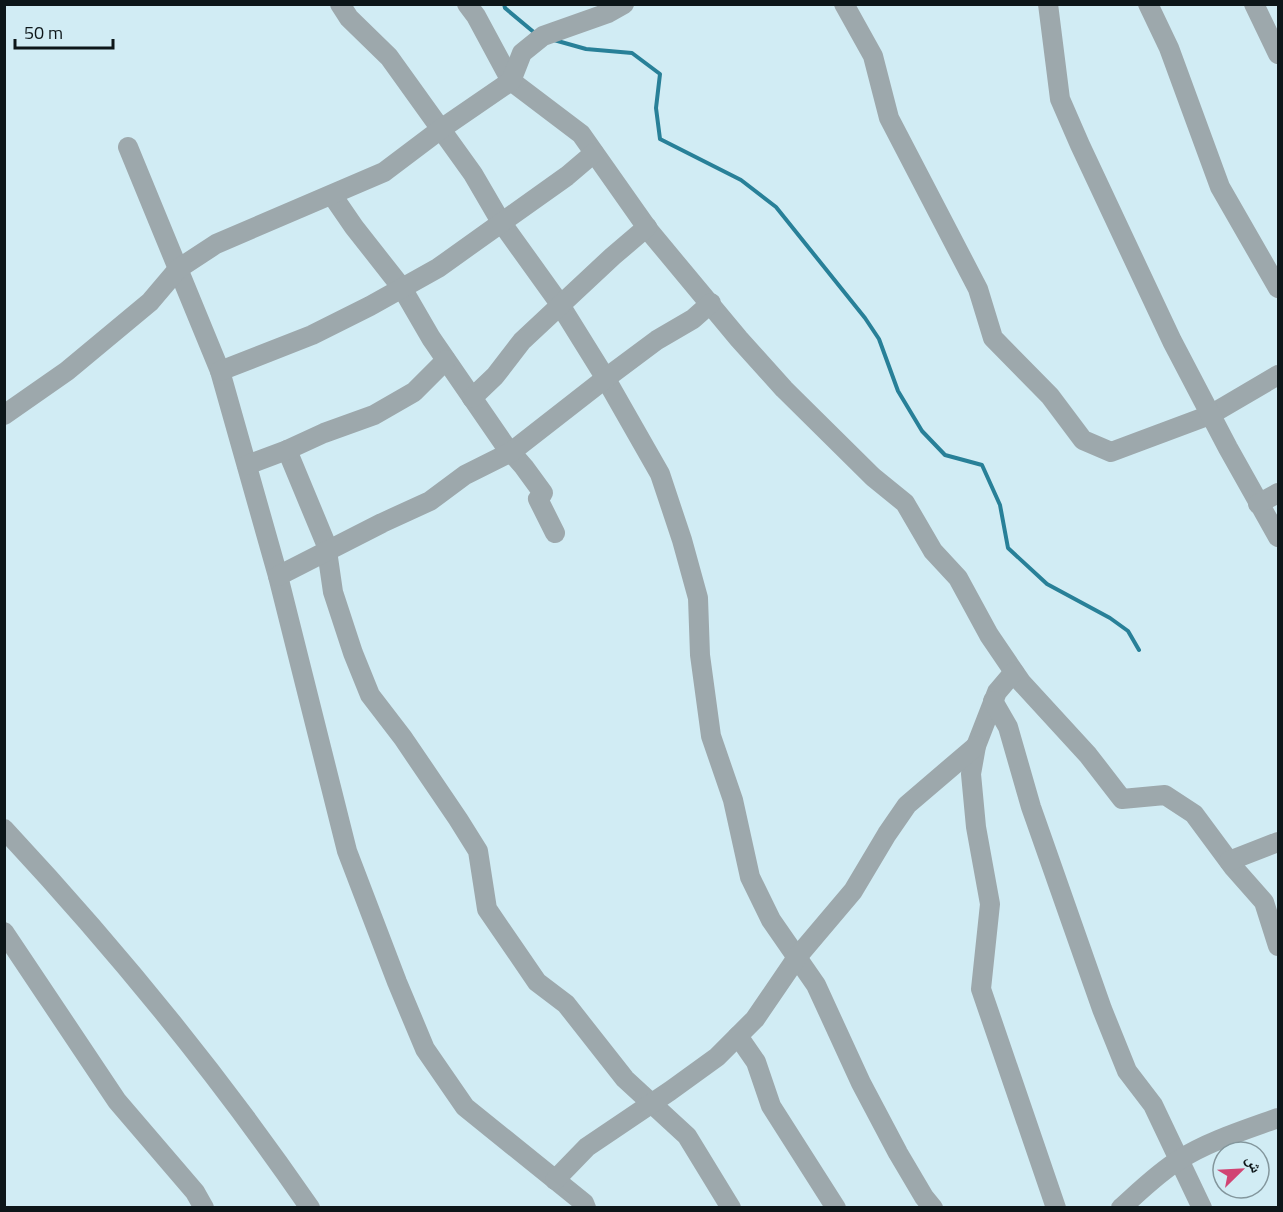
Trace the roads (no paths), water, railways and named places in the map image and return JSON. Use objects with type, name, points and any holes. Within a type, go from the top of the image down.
[{"type":"street","points":[[340,4],[349,18],[389,57],[473,174],[501,222],[561,306],[606,378],[660,474],[698,598],[700,655],[711,736],[733,800],[750,878],[771,920],[816,985],[861,1083],[898,1154],[933,1208]]},
{"type":"street","points":[[468,4],[511,81],[581,134],[677,265],[784,389],[873,477],[905,503],[933,551],[958,578],[989,635],[1014,672],[1046,711],[1088,755],[1122,799],[1165,795],[1194,814],[1229,861],[1278,917]]},
{"type":"street","points":[[4,415],[67,371],[150,302],[178,269],[216,244],[384,172],[511,81],[522,53],[543,36],[608,13],[624,4]]},
{"type":"street","points":[[844,4],[873,56],[889,118],[978,289],[993,338],[1050,396],[1083,440],[1111,452],[1210,415],[1278,375]]},
{"type":"street","points":[[1048,4],[1060,99],[1144,283],[1210,415],[1278,537]]},
{"type":"street","points":[[1148,4],[1169,48],[1220,187],[1278,288]]},
{"type":"street","points":[[1254,4],[1278,54]]},
{"type":"street","points":[[128,147],[220,371],[278,576],[347,851],[396,982],[424,1049],[465,1107],[584,1203],[586,1208]]},
{"type":"street","points":[[220,371],[312,335],[438,268],[567,176],[594,153]]},
{"type":"street","points":[[332,195],[402,288],[472,398],[543,493],[538,499],[555,533]]},
{"type":"street","points":[[472,398],[495,376],[522,341],[647,227]]},
{"type":"street","points":[[278,576],[430,501],[465,476],[511,452],[657,340],[693,319],[711,303]]},
{"type":"street","points":[[247,465],[374,415],[414,392],[446,360]]},
{"type":"street","points":[[287,450],[326,544],[333,592],[353,653],[370,695],[403,738],[477,851],[487,909],[537,982],[566,1004],[625,1079],[687,1136],[731,1208]]},
{"type":"street","points":[[1258,504],[1278,493]]},
{"type":"street","points":[[1014,672],[997,692],[993,701],[976,746],[971,774],[976,827],[990,904],[981,989],[1056,1208]]},
{"type":"street","points":[[993,701],[1008,727],[1031,807],[1102,1009],[1128,1071],[1153,1105],[1202,1208]]},
{"type":"street","points":[[555,1180],[587,1147],[717,1057],[755,1019],[798,956],[853,891],[887,834],[907,806],[976,746]]},
{"type":"street","points":[[4,829],[58,887],[198,1054],[310,1208]]},
{"type":"street","points":[[1229,861],[1278,842]]},
{"type":"street","points":[[1264,902],[1278,946]]},
{"type":"street","points":[[4,932],[117,1101],[195,1192],[204,1208]]},
{"type":"street","points":[[738,1036],[756,1062],[771,1106],[836,1208]]},
{"type":"street","points":[[1121,1208],[1180,1159],[1278,1118]]},
{"type":"waterway","points":[[504,4],[505,8],[536,34]]},
{"type":"waterway","points":[[554,40],[586,49],[632,53],[660,74],[656,108],[660,139],[741,180],[776,207],[865,318],[879,339],[898,391],[922,431],[945,455],[982,465],[1000,505],[1008,548],[1047,584],[1110,618],[1128,631],[1139,650]]}]
